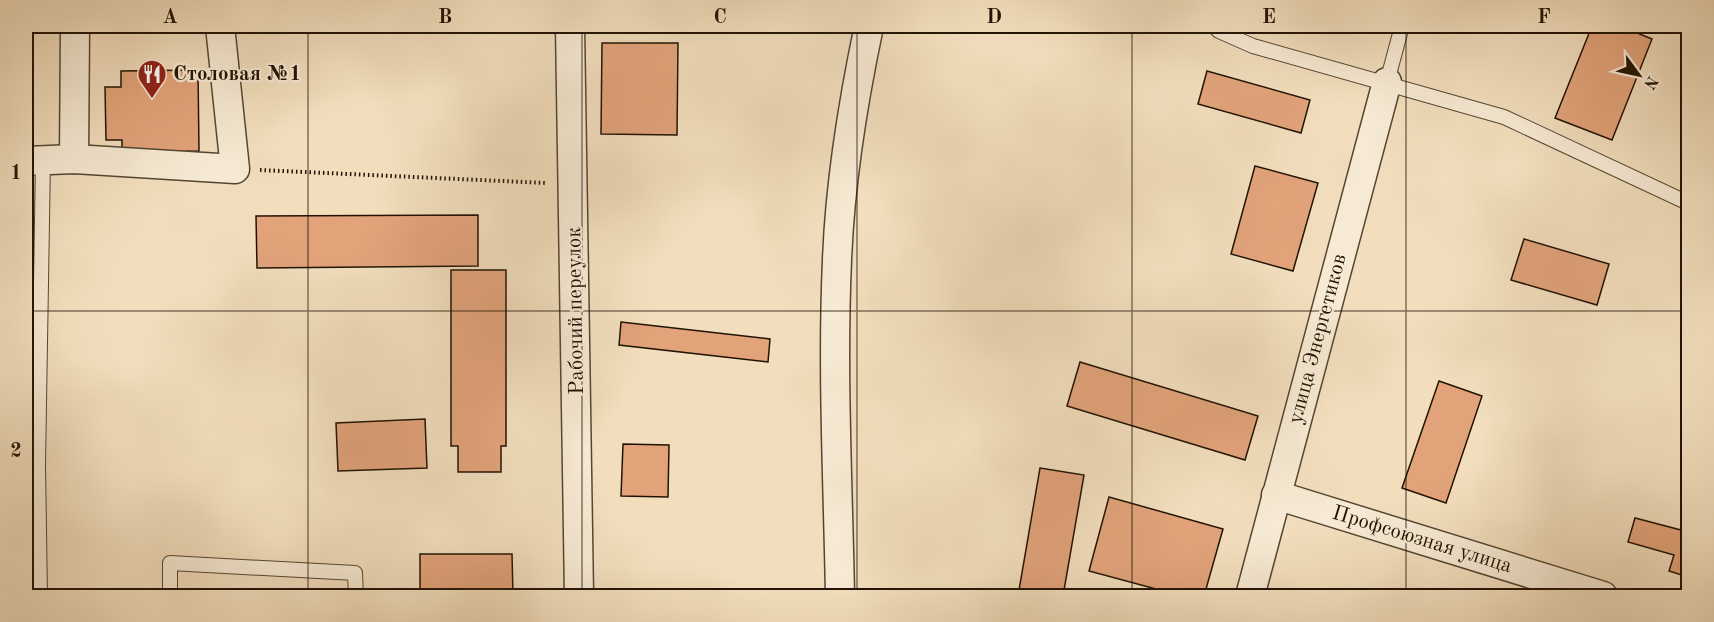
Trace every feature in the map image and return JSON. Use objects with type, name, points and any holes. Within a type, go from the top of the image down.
[{"type":"street","points":[[74,159],[75,26]]},
{"type":"street","points":[[34,161],[74,159],[235,169],[219,26]]},
{"type":"street","name":"Рабочий переулок","points":[[570,26],[579,597]]},
{"type":"street","points":[[840,597],[835,318],[837,257],[842,195],[859,77],[870,26]]},
{"type":"street","name":"улица Энергетиков","points":[[1250,597],[1387,82]]},
{"type":"street","name":"Профсоюзная улица","points":[[1276,495],[1603,597]]},
{"type":"lane","points":[[1214,26],[1219,31],[1253,46],[1387,82],[1504,117],[1689,203]]},
{"type":"lane","name":"улица Энергетиков","points":[[1387,82],[1402,26]]},
{"type":"lane","points":[[34,161],[32,465],[40,597]]},
{"type":"lane","points":[[170,597],[170,563],[355,573],[356,597]]},
{"type":"path","points":[[235,169],[574,184]]},
{"type":"building","points":[[1592,26],[1620,26],[1652,39],[1612,140],[1555,118]]},
{"type":"building","points":[[602,43],[678,43],[677,135],[601,134]]},
{"type":"building","name":"Столовая №1","points":[[198,70],[199,151],[122,153],[122,140],[106,140],[105,87],[121,87],[121,71]]},
{"type":"building","points":[[1207,71],[1310,100],[1301,133],[1198,104]]},
{"type":"building","points":[[1255,166],[1318,183],[1293,271],[1231,254]]},
{"type":"building","points":[[478,215],[478,266],[257,268],[256,216]]},
{"type":"building","points":[[1524,239],[1609,264],[1597,305],[1511,280]]},
{"type":"building","points":[[451,270],[506,270],[506,446],[501,446],[501,472],[458,472],[458,446],[451,446]]},
{"type":"building","points":[[621,322],[770,339],[768,362],[619,345]]},
{"type":"building","points":[[1080,362],[1258,416],[1245,460],[1067,406]]},
{"type":"building","points":[[1439,381],[1482,396],[1446,503],[1402,488]]},
{"type":"building","points":[[425,419],[427,468],[338,471],[336,423]]},
{"type":"building","points":[[623,444],[669,445],[668,497],[621,496]]},
{"type":"building","points":[[1040,468],[1084,475],[1063,596],[1018,596]]},
{"type":"building","points":[[1109,497],[1223,529],[1204,596],[1182,596],[1089,571]]},
{"type":"building","points":[[1687,508],[1688,577],[1669,571],[1674,555],[1628,542],[1635,518],[1681,530]]},
{"type":"building","points":[[420,554],[512,554],[513,596],[420,596]]},
{"type":"place","name":"Столовая №1","points":[[152,100]]}]
